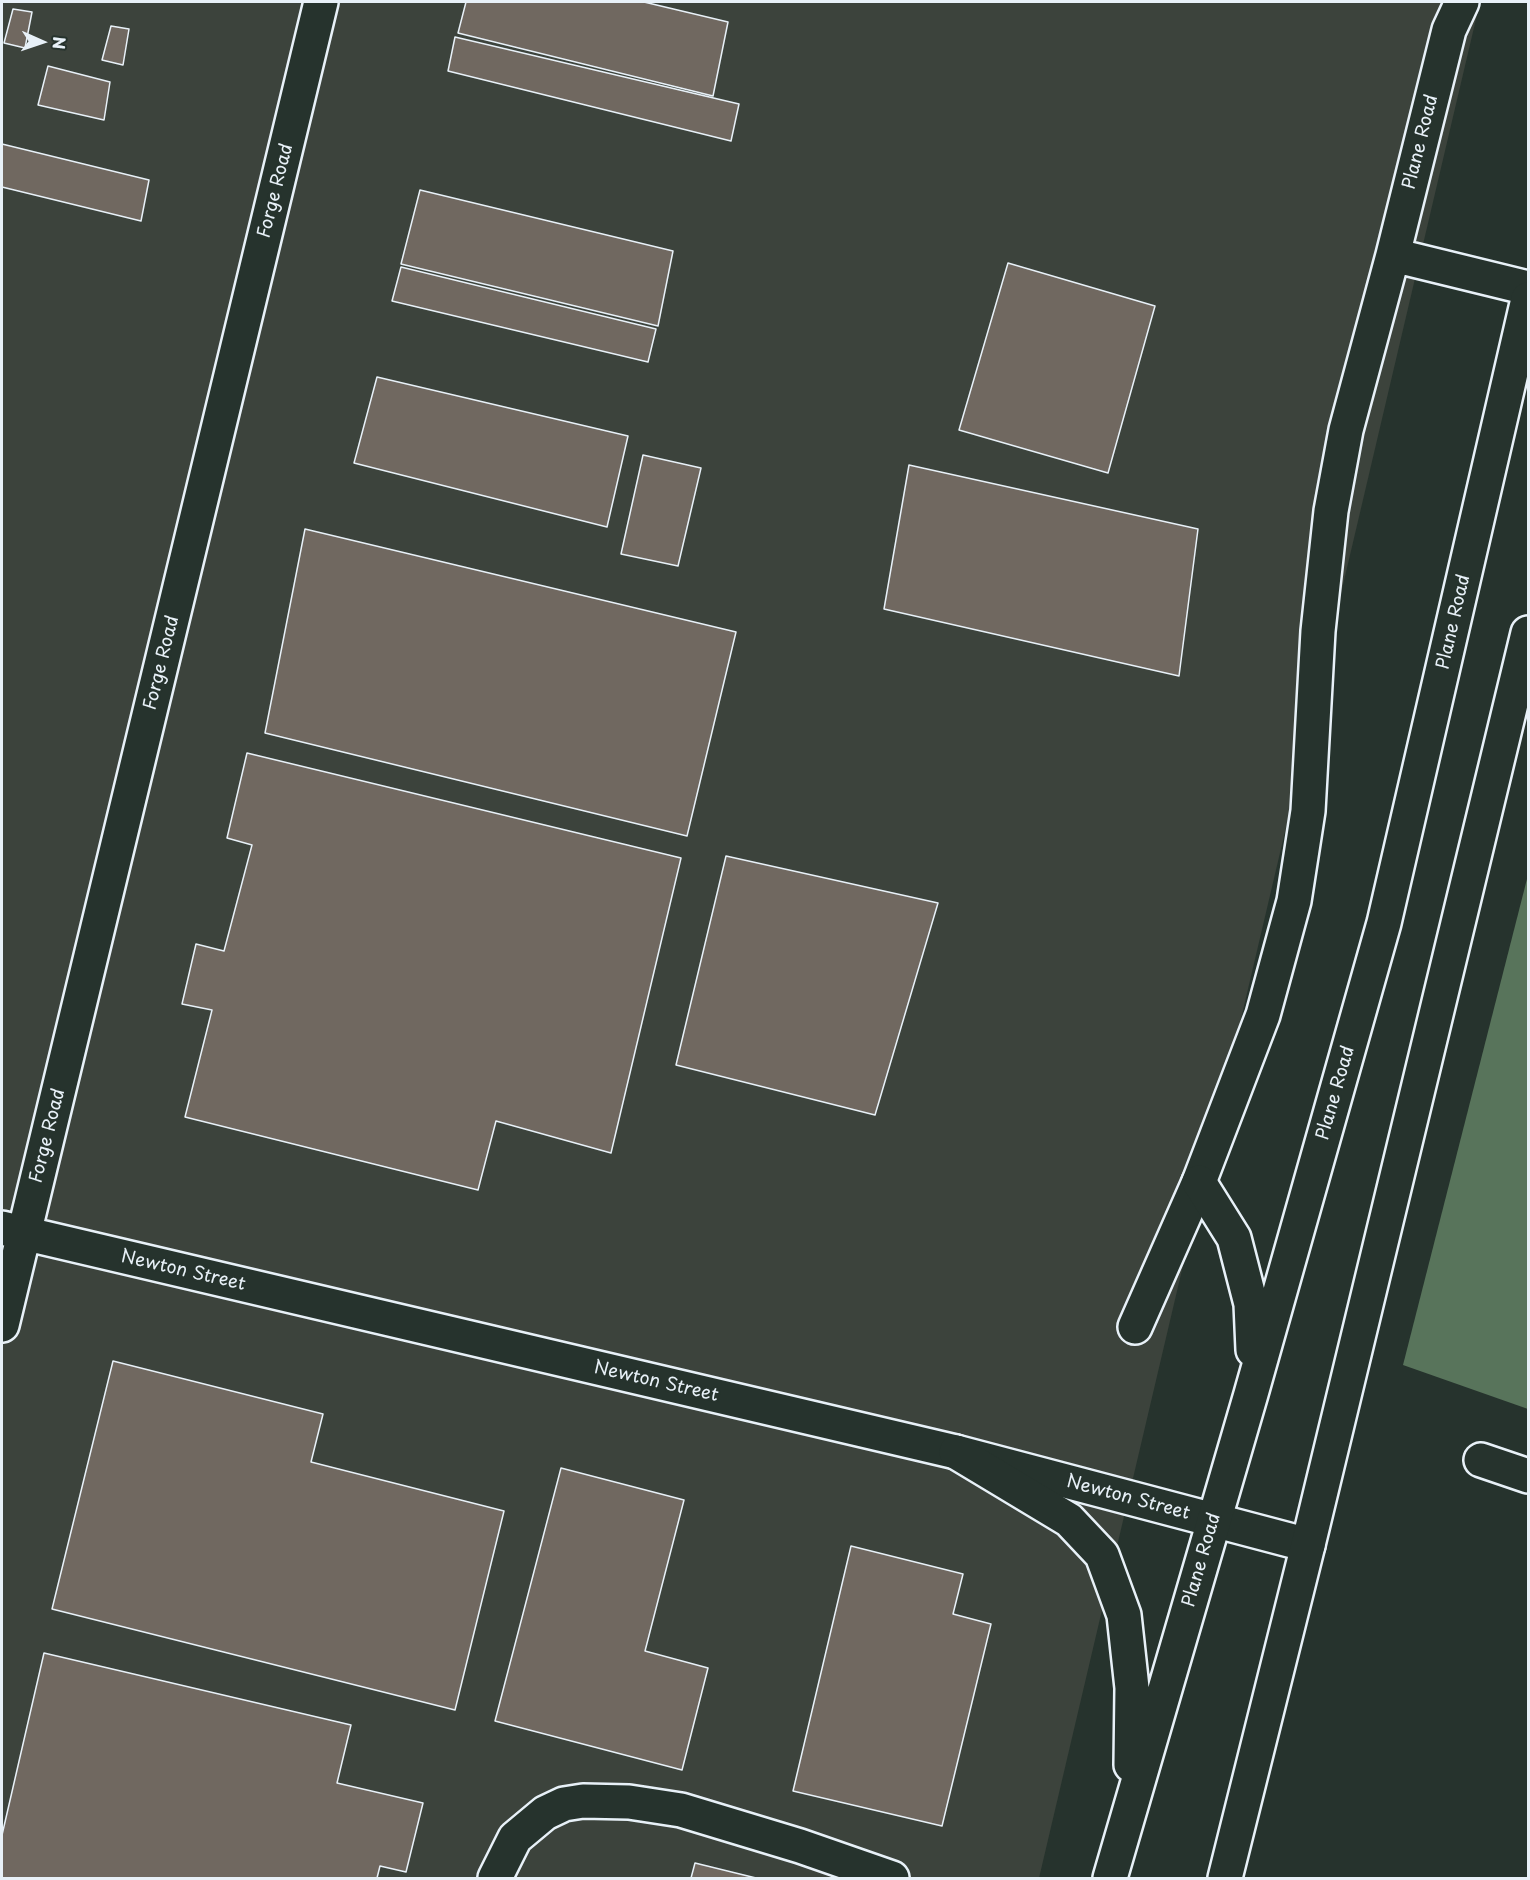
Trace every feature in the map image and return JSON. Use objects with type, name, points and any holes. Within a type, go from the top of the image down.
[{"type":"street","name":"Forge Road","points":[[2,1325],[13,1231],[321,2]]},
{"type":"street","name":"Plane Road","points":[[1135,1327],[1199,1182],[1263,1015],[1294,901],[1308,811],[1318,631],[1331,511],[1346,430],[1393,255],[1449,30],[1462,2]]},
{"type":"street","points":[[1393,255],[1528,288]]},
{"type":"street","name":"Plane Road","points":[[1110,1878],[1251,1394],[1384,923],[1528,299]]},
{"type":"street","points":[[1225,1878],[1308,1545],[1528,633]]},
{"type":"street","points":[[1199,1182],[1234,1238],[1242,1267],[1251,1304],[1254,1336],[1251,1394]]},
{"type":"street","name":"Newton Street","points":[[13,1231],[956,1452],[1308,1545]]},
{"type":"street","points":[[956,1452],[1069,1520],[1102,1555],[1124,1615],[1132,1688],[1131,1809]]},
{"type":"street","points":[[1481,1460],[1528,1476]]},
{"type":"street","points":[[495,1878],[515,1838],[545,1813],[564,1804],[595,1801],[629,1802],[681,1810],[800,1846],[892,1878]]},
{"type":"shaded area","points":[[2,2],[1480,2],[1039,1878],[2,1878]]},
{"type":"green space","points":[[1528,875],[1528,1409],[1403,1365]]},
{"type":"building","points":[[466,2],[644,2],[728,22],[713,96],[458,33]]},
{"type":"building","points":[[13,9],[32,12],[25,48],[4,43]]},
{"type":"building","points":[[111,26],[129,29],[123,65],[102,60]]},
{"type":"building","points":[[455,37],[739,104],[731,141],[448,71]]},
{"type":"building","points":[[48,66],[110,82],[104,120],[38,105]]},
{"type":"building","points":[[2,144],[149,180],[141,221],[2,187]]},
{"type":"building","points":[[420,190],[673,251],[658,326],[401,264]]},
{"type":"building","points":[[1008,263],[1155,306],[1108,473],[959,430]]},
{"type":"building","points":[[401,267],[656,329],[648,362],[392,301]]},
{"type":"building","points":[[377,377],[628,436],[607,527],[354,463]]},
{"type":"building","points":[[643,455],[701,468],[678,566],[621,554]]},
{"type":"building","points":[[909,465],[1198,529],[1179,676],[884,609]]},
{"type":"building","points":[[305,529],[736,632],[687,836],[265,733]]},
{"type":"building","points":[[247,753],[681,858],[611,1153],[496,1121],[478,1190],[185,1117],[212,1010],[182,1004],[196,944],[224,951],[252,845],[227,838]]},
{"type":"building","points":[[726,856],[938,903],[875,1115],[676,1065]]},
{"type":"building","points":[[113,1361],[323,1414],[311,1462],[504,1511],[455,1710],[52,1609]]},
{"type":"building","points":[[561,1468],[684,1500],[645,1651],[708,1668],[682,1770],[495,1721]]},
{"type":"building","points":[[851,1546],[963,1574],[953,1614],[991,1624],[942,1826],[793,1791]]},
{"type":"building","points":[[44,1653],[351,1725],[337,1783],[423,1803],[406,1872],[380,1866],[377,1878],[2,1878],[2,1835]]},
{"type":"building","points":[[695,1863],[756,1878],[691,1878]]}]
